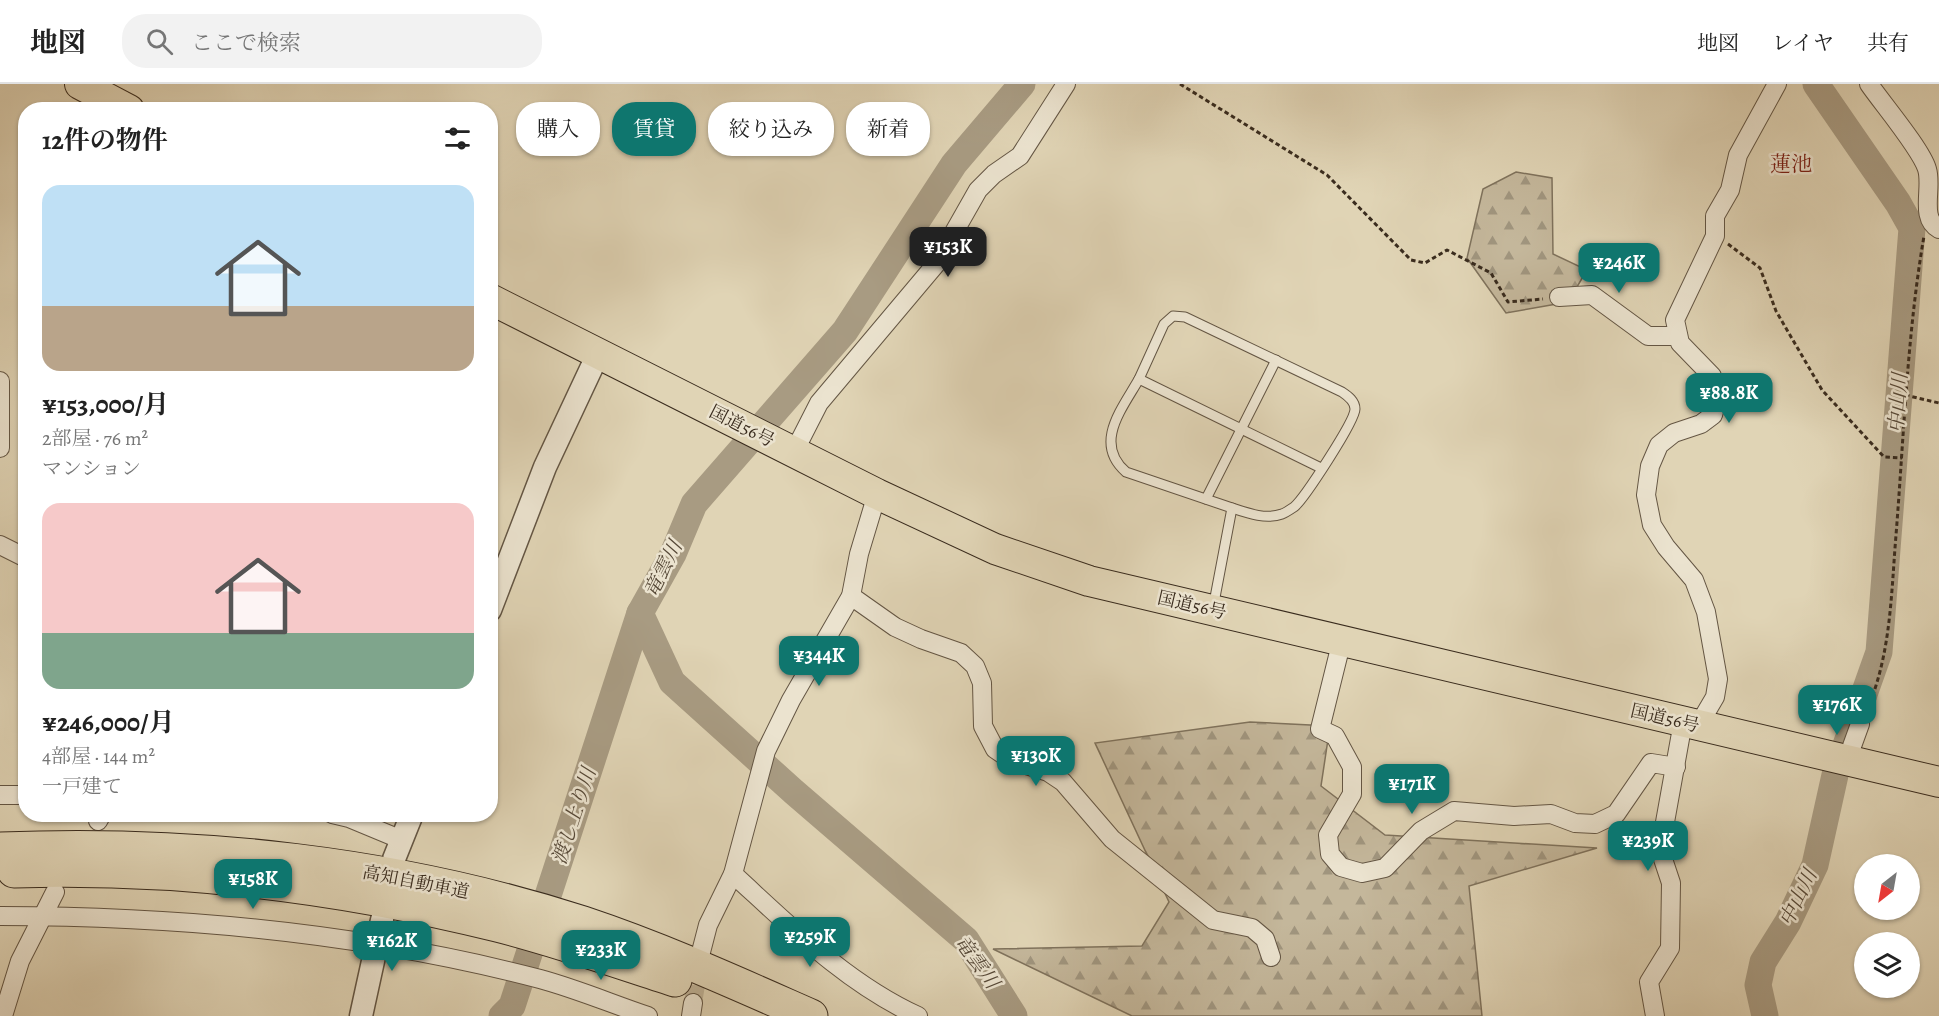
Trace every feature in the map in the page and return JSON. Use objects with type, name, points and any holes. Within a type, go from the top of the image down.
[{"type":"highway","points":[[80,84],[114,102]]},
{"type":"highway","name":"国道56号","points":[[498,303],[877,494],[995,549],[1089,581],[1939,782]]},
{"type":"highway","name":"高知自動車道","points":[[0,849],[60,846],[181,850],[317,864],[415,880],[503,913],[687,962],[811,1016]]},
{"type":"highway","name":"高知自動車道","points":[[0,871],[60,869],[191,875],[314,889],[410,906],[503,913]]},
{"type":"highway","name":"高知自動車道","points":[[579,935],[759,1016]]},
{"type":"street","points":[[786,448],[819,403],[936,264],[978,190],[994,174],[1020,156],[1066,84]]},
{"type":"street","points":[[1655,1016],[1649,982],[1670,948],[1671,883],[1660,850],[1676,767],[1690,724],[1715,697],[1718,679],[1706,612],[1694,580],[1666,547],[1652,525],[1646,495],[1650,466],[1659,445],[1674,433],[1701,424],[1713,416],[1718,396],[1712,376],[1680,343],[1675,320],[1715,236],[1715,216],[1730,190],[1738,155],[1777,84]]},
{"type":"street","points":[[1869,84],[1928,170],[1935,227]]},
{"type":"street","points":[[1559,297],[1592,295],[1648,336],[1678,336]]},
{"type":"street","points":[[498,589],[545,468],[598,354]]},
{"type":"street","points":[[0,381],[0,448]]},
{"type":"street","points":[[701,952],[708,925],[733,874],[766,751],[790,700],[851,596],[859,554],[877,494]]},
{"type":"street","points":[[0,545],[18,554]]},
{"type":"street","points":[[851,596],[895,627],[961,653],[975,666],[982,683],[983,726],[995,749],[1011,760],[1048,772],[1063,782],[1112,839],[1170,888],[1213,920],[1252,928],[1265,939],[1271,957]]},
{"type":"street","points":[[1342,640],[1320,729],[1335,736],[1352,767],[1352,794],[1328,835],[1330,854],[1341,867],[1362,873],[1385,868],[1421,831],[1454,811],[1515,816],[1551,814],[1575,823],[1594,824],[1616,814],[1651,763],[1676,767]]},
{"type":"street","points":[[1847,760],[1860,724]]},
{"type":"street","points":[[0,795],[18,795]]},
{"type":"street","points":[[355,822],[398,850],[409,822]]},
{"type":"street","points":[[733,874],[840,970],[894,1005],[918,1016]]},
{"type":"street","points":[[3,1016],[20,961],[55,892]]},
{"type":"street","points":[[0,916],[213,923],[378,943],[543,980],[648,1016]]},
{"type":"street","points":[[361,1016],[382,920]]},
{"type":"lane","points":[[1173,316],[1185,317],[1352,399],[1355,408],[1352,422],[1295,506],[1281,514],[1251,514],[1125,472],[1114,462],[1109,443],[1116,420],[1139,379],[1164,324],[1173,316]]},
{"type":"lane","points":[[1206,499],[1276,360]]},
{"type":"lane","points":[[1139,379],[1321,468]]},
{"type":"lane","points":[[1212,610],[1232,508]]},
{"type":"path","points":[[1180,84],[1327,175],[1411,260],[1425,263],[1447,250],[1491,273],[1508,302],[1559,297]]},
{"type":"path","points":[[1860,724],[1876,687],[1886,654],[1905,395],[1916,285],[1925,231],[1935,227]]},
{"type":"path","points":[[1715,236],[1746,255],[1760,268],[1776,311],[1821,390],[1884,457],[1900,458]]},
{"type":"path","points":[[1905,395],[1939,403]]},
{"type":"green space","points":[[1516,172],[1552,178],[1553,254],[1587,270],[1568,302],[1506,313],[1467,258],[1483,189]]},
{"type":"green space","points":[[1250,722],[1330,726],[1321,786],[1385,835],[1597,848],[1469,886],[1482,1016],[1132,1016],[993,949],[1142,946],[1169,902],[1095,743]]},
{"type":"waterway","name":"竜雲川","points":[[502,1016],[512,1006],[640,613],[673,554],[694,504],[845,331],[954,164],[1022,84]]},
{"type":"waterway","name":"中山川","points":[[1816,84],[1898,203],[1912,228],[1879,652],[1846,745]]},
{"type":"waterway","name":"竜雲川","points":[[640,613],[672,682],[794,792],[966,940],[1014,1016]]},
{"type":"waterway","name":"中山川","points":[[1765,1016],[1758,985],[1763,962],[1788,922],[1815,865],[1835,775]]},
{"type":"tunnel","points":[[693,1003],[700,960]]},
{"type":"district","name":"蓮池","points":[[1791,164]]},
{"type":"water label","name":"渡し上り川","points":[[574,816]]}]
